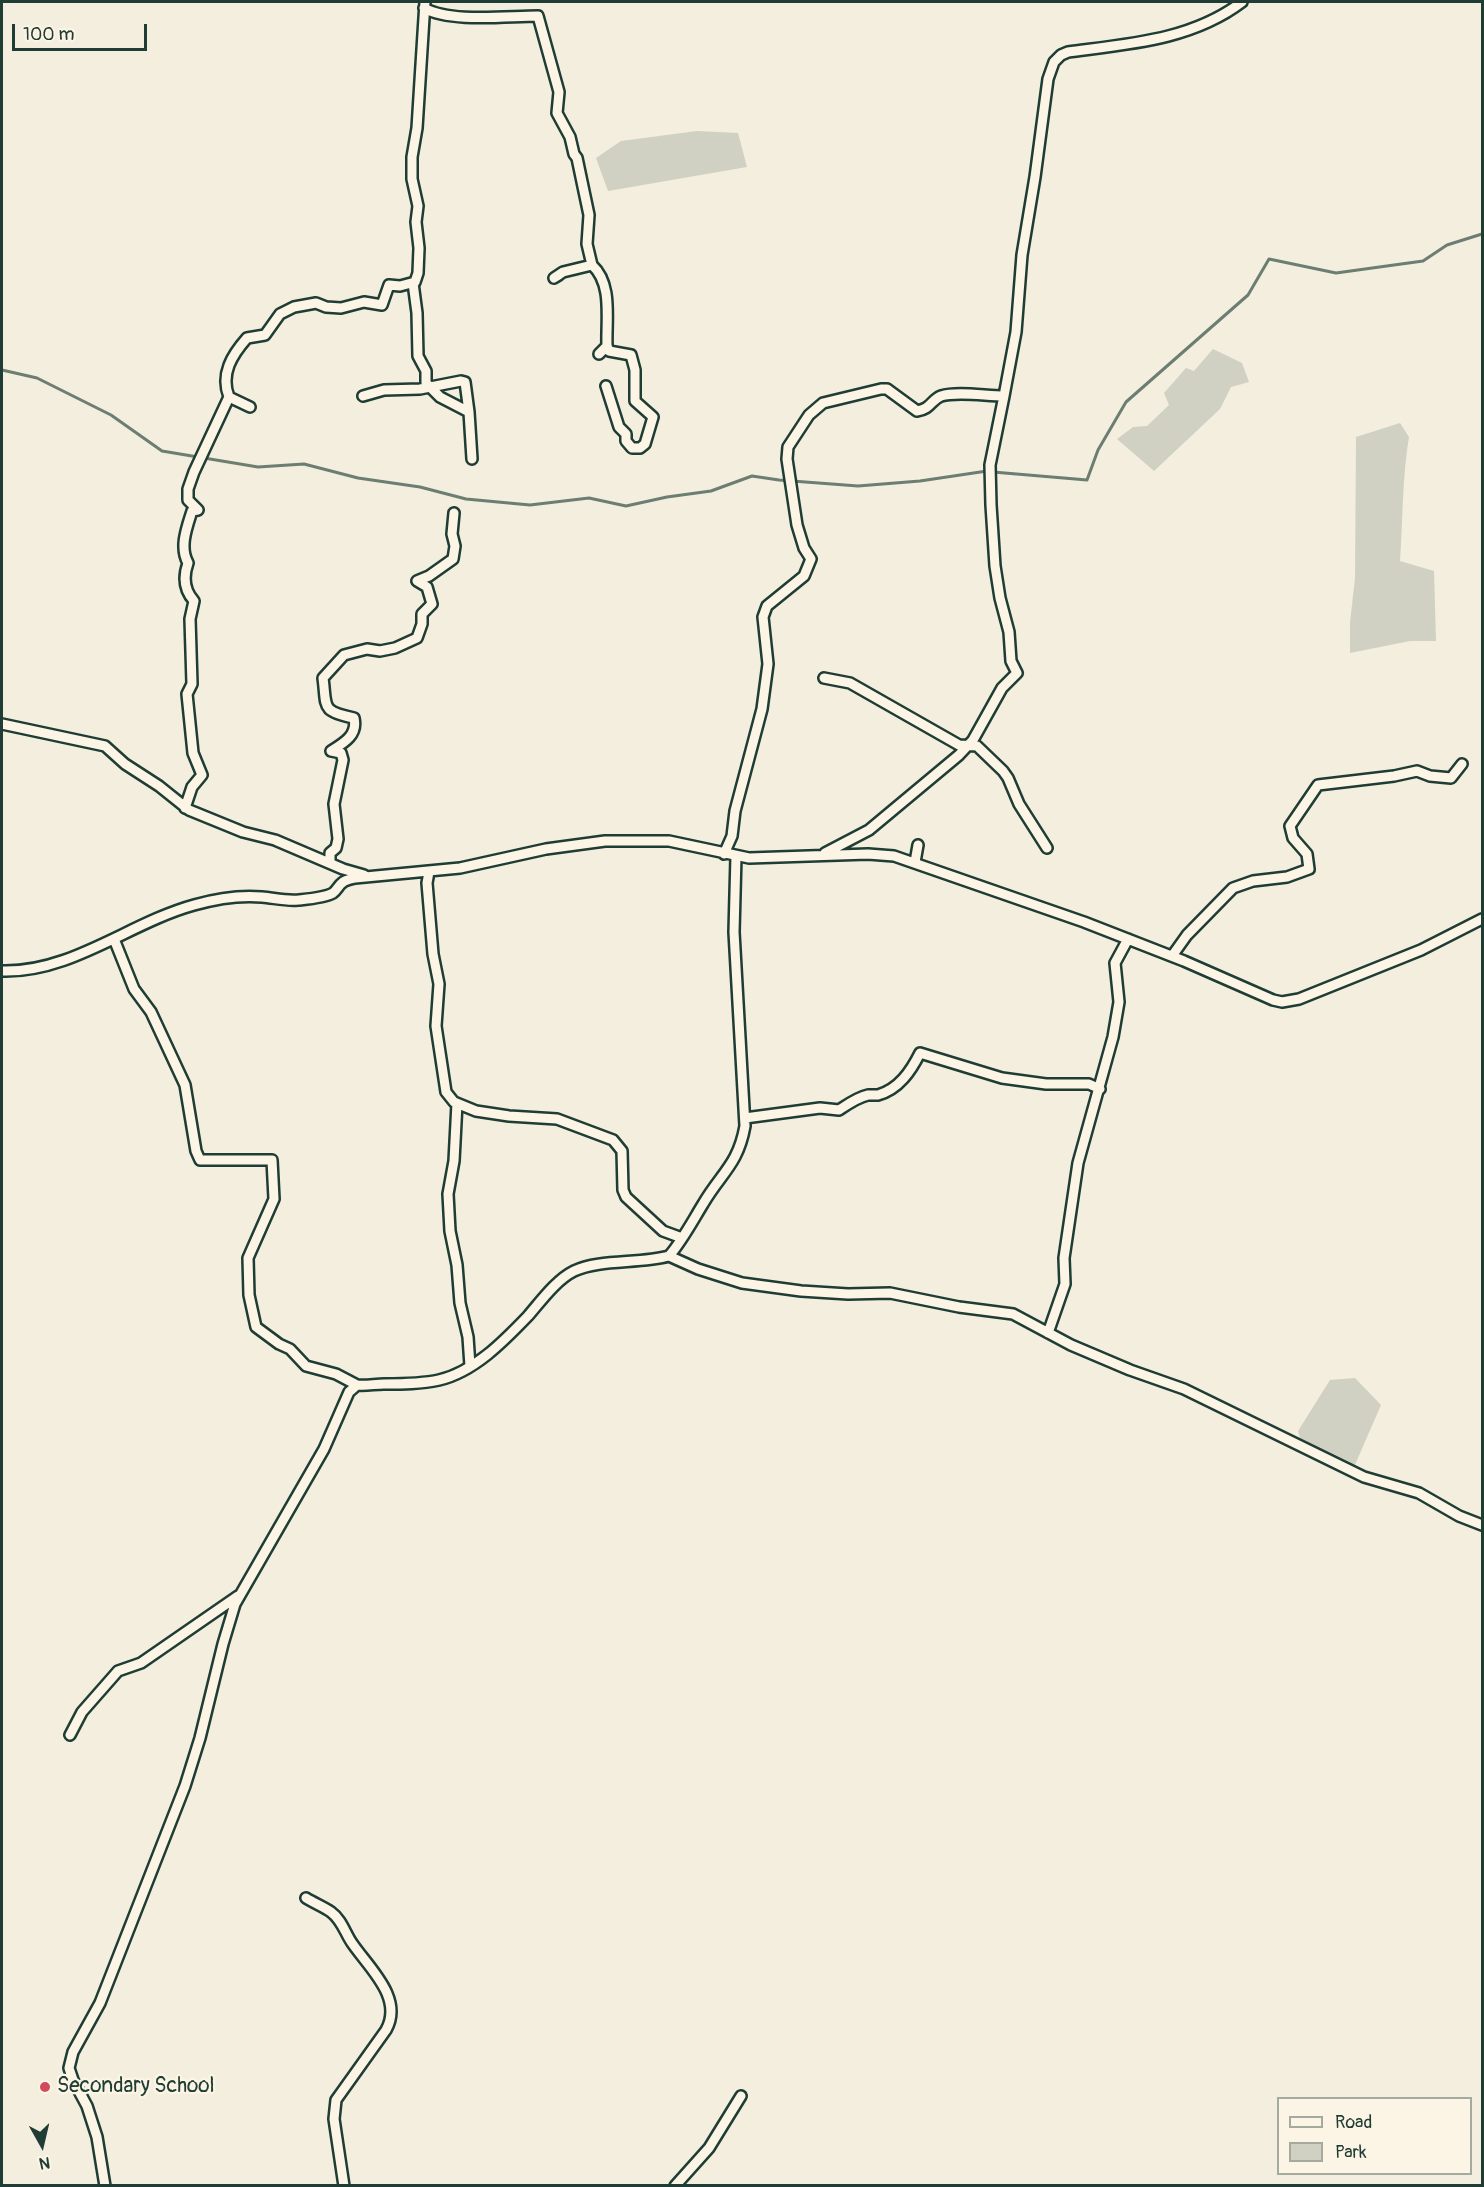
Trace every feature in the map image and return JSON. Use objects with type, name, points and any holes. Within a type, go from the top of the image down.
[{"type":"street","points":[[821,855],[869,830],[970,745],[1002,688],[1017,673],[1011,661],[1009,632],[995,566],[990,465],[1016,332],[1022,255],[1035,177],[1046,87],[1054,62],[1068,52],[1160,39],[1200,27],[1217,20],[1242,2]]},
{"type":"street","points":[[424,5],[434,13],[450,17],[538,16],[559,92],[557,113],[570,137],[577,158],[590,215],[586,244],[592,265],[601,273],[605,286],[607,346],[609,351],[631,355],[635,370],[635,401],[653,417],[645,444],[640,448],[632,448],[626,441],[626,434],[619,427],[606,386]]},
{"type":"street","points":[[250,407],[229,397],[225,386],[228,364],[247,338],[265,335],[280,314],[294,307],[316,303],[341,308],[364,302],[382,304],[389,285],[416,282],[419,262],[416,222],[418,206],[412,179],[420,92],[424,5]]},
{"type":"street","points":[[559,275],[554,278],[564,272],[592,265]]},
{"type":"street","points":[[413,283],[417,314],[418,357],[426,371],[426,383],[440,397],[469,412]]},
{"type":"street","points":[[599,354],[607,346]]},
{"type":"street","points":[[363,396],[384,390],[465,382],[472,459]]},
{"type":"street","points":[[724,854],[732,836],[735,812],[762,709],[768,664],[763,617],[767,606],[804,576],[811,560],[804,548],[797,525],[787,459],[791,444],[809,415],[823,403],[881,389],[891,392],[917,411],[927,409],[939,397],[1004,396]]},
{"type":"street","points":[[185,808],[192,787],[202,775],[193,753],[188,694],[192,684],[190,619],[194,601],[186,592],[188,563],[184,556],[184,542],[192,511],[198,510],[188,500],[188,489],[206,444],[229,397]]},
{"type":"street","points":[[330,862],[330,853],[336,848],[338,839],[334,804],[343,760],[341,753],[331,751],[352,736],[356,727],[354,718],[329,710],[324,702],[323,678],[344,655],[366,649],[380,651],[395,648],[417,638],[422,624],[422,614],[432,604],[426,587],[417,581],[429,576],[453,559],[454,513]]},
{"type":"street","points":[[824,678],[850,683],[955,743],[981,748],[1008,778],[1018,804],[1047,848]]},
{"type":"street","points":[[2,724],[105,746],[125,764],[159,786],[185,808],[233,828],[275,840],[343,869],[369,876]]},
{"type":"street","points":[[1172,956],[1187,934],[1233,888],[1252,881],[1287,877],[1309,869],[1307,854],[1293,838],[1290,826],[1318,785],[1417,771],[1430,776],[1451,778],[1462,764]]},
{"type":"street","points":[[2,971],[43,966],[76,955],[196,904],[222,899],[260,897],[286,900],[311,898],[335,892],[343,882],[369,876],[460,868],[555,848],[605,841],[669,841],[736,856],[779,858],[882,855],[915,862],[1128,939],[1262,996],[1282,1002],[1299,999],[1421,950],[1482,919]]},
{"type":"street","points":[[915,862],[918,845]]},
{"type":"street","points":[[669,1256],[703,1203],[735,1161],[742,1141],[745,1118],[734,951],[736,856]]},
{"type":"street","points":[[429,872],[427,883],[439,996],[436,1026],[446,1092],[457,1103],[476,1111],[557,1119],[614,1140],[622,1152],[623,1190],[626,1197],[663,1231],[682,1238]]},
{"type":"street","points":[[114,939],[134,989],[151,1012],[184,1085],[196,1150],[200,1160],[272,1160],[274,1199],[248,1258],[249,1294],[256,1327],[290,1349],[306,1366],[336,1374],[357,1385],[420,1383],[441,1379],[470,1366],[518,1326],[558,1283],[574,1271],[590,1267],[647,1262],[669,1256],[699,1269],[742,1282],[801,1291],[848,1294],[890,1293],[959,1307],[1013,1314],[1071,1345],[1130,1370],[1184,1389],[1364,1477],[1419,1493],[1459,1516],[1482,1525]]},
{"type":"street","points":[[1048,1333],[1065,1284],[1064,1258],[1073,1191],[1087,1129],[1113,1038],[1119,1002],[1115,963],[1128,939]]},
{"type":"street","points":[[745,1118],[820,1108],[839,1110],[852,1101],[868,1095],[878,1095],[904,1079],[920,1053],[1002,1078],[1046,1084],[1089,1084],[1100,1089]]},
{"type":"street","points":[[457,1103],[454,1161],[448,1194],[450,1231],[457,1265],[460,1303],[468,1337],[470,1366]]},
{"type":"street","points":[[105,2186],[97,2137],[87,2106],[69,2068],[73,2052],[100,2003],[185,1786],[235,1604],[324,1449],[349,1392],[357,1385]]},
{"type":"street","points":[[70,1735],[82,1712],[118,1671],[141,1663],[242,1592]]},
{"type":"street","points":[[306,1898],[332,1912],[382,1983],[391,2007],[392,2019],[336,2100],[334,2119],[344,2186]]},
{"type":"street","points":[[675,2186],[709,2148],[741,2096]]},
{"type":"green space","points":[[697,131],[738,133],[747,167],[608,191],[596,158],[621,141]]},
{"type":"green space","points":[[1213,349],[1242,363],[1249,382],[1231,387],[1220,409],[1154,471],[1117,439],[1133,427],[1147,426],[1169,405],[1164,393],[1186,368],[1194,371]]},
{"type":"green space","points":[[1400,423],[1409,437],[1400,561],[1434,571],[1436,641],[1410,641],[1350,653],[1350,623],[1355,578],[1356,437]]},
{"type":"green space","points":[[1355,1378],[1381,1405],[1354,1467],[1300,1438],[1298,1431],[1330,1380]]},
{"type":"waterway","points":[[993,472],[1087,480],[1098,450],[1126,402],[1248,295],[1269,259],[1336,273],[1423,261],[1447,245],[1482,234]]},
{"type":"waterway","points":[[2,370],[37,378],[111,415],[162,451],[258,467],[304,464],[358,478],[420,487],[466,499],[530,505],[589,498],[626,506],[711,491],[752,476],[858,486],[920,481],[987,471]]},
{"type":"place","name":"Secondary School","points":[[45,2087]]}]
